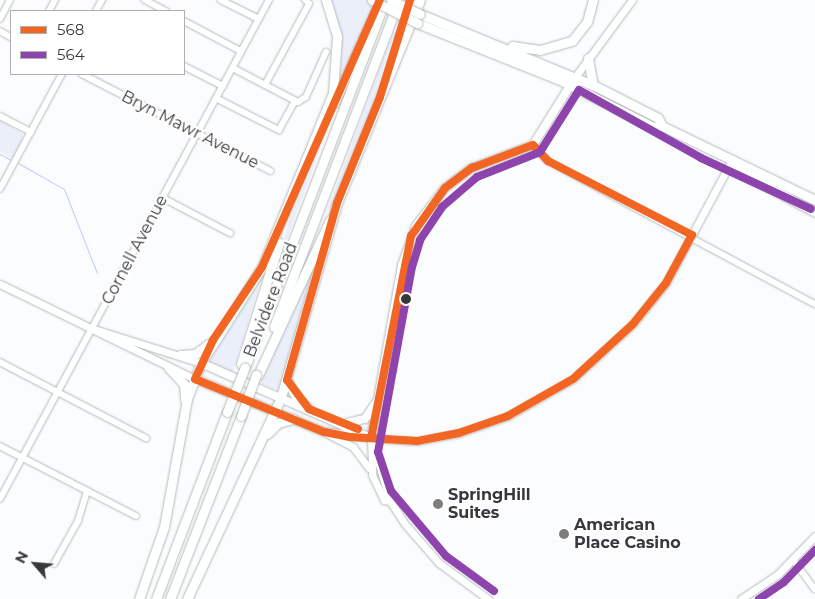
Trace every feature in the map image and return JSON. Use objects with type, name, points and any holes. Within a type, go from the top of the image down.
[{"type":"main road","points":[[156,599],[243,366],[290,207],[337,75],[337,35],[326,0]]},
{"type":"main road","points":[[372,0],[573,81],[593,86],[658,118],[662,126]]},
{"type":"main road","points":[[310,152],[380,0]]},
{"type":"main road","name":"Belvidere Road","points":[[243,366],[385,0]]},
{"type":"main road","points":[[390,0],[419,19],[484,40],[573,81],[653,127],[662,126],[732,162],[742,162],[815,200]]},
{"type":"main road","name":"Belvidere Road","points":[[257,375],[398,0]]},
{"type":"main road","points":[[380,97],[410,0]]},
{"type":"main road","points":[[170,599],[250,390],[337,203],[420,0]]},
{"type":"main road","points":[[484,40],[540,50],[562,46],[582,30],[593,0]]},
{"type":"main road","points":[[588,58],[593,86]]},
{"type":"main road","points":[[371,438],[380,397],[402,265],[420,221],[445,188],[472,168],[533,145],[573,81]]},
{"type":"main road","points":[[732,162],[738,171],[815,212]]},
{"type":"main road","points":[[187,599],[281,397],[337,203]]},
{"type":"main road","points":[[139,599],[164,527],[186,407],[201,363],[213,340],[262,267],[290,207]]},
{"type":"main road","points":[[180,355],[199,352],[213,340]]},
{"type":"main road","points":[[201,363],[343,423],[371,438]]},
{"type":"main road","points":[[168,367],[184,384],[186,407]]},
{"type":"main road","points":[[195,379],[324,432],[371,438]]},
{"type":"main road","points":[[287,380],[309,410]]},
{"type":"main road","points":[[343,423],[365,419],[380,397]]},
{"type":"main road","points":[[259,444],[278,423],[293,419]]},
{"type":"street","points":[[0,19],[10,0]]},
{"type":"street","points":[[145,0],[164,10]]},
{"type":"street","points":[[221,0],[259,19]]},
{"type":"street","name":"Cornell Avenue","points":[[0,499],[269,0]]},
{"type":"street","points":[[573,81],[632,0]]},
{"type":"street","points":[[265,85],[307,2]]},
{"type":"street","points":[[185,22],[242,51]]},
{"type":"street","points":[[232,68],[294,101],[306,98],[326,52]]},
{"type":"street","points":[[185,67],[223,86]]},
{"type":"street","points":[[0,189],[61,75]]},
{"type":"street","name":"Bryn Mawr Avenue","points":[[84,75],[271,171]]},
{"type":"street","points":[[216,98],[279,129],[294,101]]},
{"type":"street","points":[[0,116],[31,132]]},
{"type":"street","points":[[533,145],[548,161],[692,235],[815,304]]},
{"type":"street","points":[[371,438],[416,441],[459,433],[508,416],[573,379],[633,324],[666,283],[732,162]]},
{"type":"street","points":[[163,198],[230,233]]},
{"type":"street","points":[[0,284],[195,379]]},
{"type":"street","points":[[91,329],[201,363]]},
{"type":"street","points":[[0,362],[146,438]]},
{"type":"street","points":[[324,432],[353,447],[372,476],[384,500],[390,501]]},
{"type":"street","points":[[371,438],[372,476]]},
{"type":"street","points":[[371,438],[390,501],[439,563],[488,599]]},
{"type":"street","points":[[0,446],[136,516]]},
{"type":"street","points":[[54,564],[78,520],[87,491]]},
{"type":"street","points":[[741,599],[792,559],[815,536]]},
{"type":"street","points":[[792,559],[815,589]]},
{"type":"shaded area","points":[[328,0],[376,0],[337,91],[340,51]]},
{"type":"shaded area","points":[[394,30],[398,32],[381,82],[323,222]]},
{"type":"shaded area","points":[[0,120],[24,135],[13,159],[0,152]]},
{"type":"shaded area","points":[[329,125],[261,310],[292,212]]},
{"type":"shaded area","points":[[326,234],[282,389],[275,389],[261,383]]},
{"type":"shaded area","points":[[262,276],[233,372],[206,358]]},
{"type":"waterway","points":[[0,154],[11,160]]},
{"type":"waterway","points":[[18,163],[64,189],[97,273]]},
{"type":"transit line","name":"568","points":[[371,438],[411,236],[445,188],[472,168],[533,145],[548,161],[692,235],[666,283],[633,324],[573,379],[508,416],[459,433],[417,441],[350,437],[324,432],[195,379],[213,340],[262,267],[380,0]]},
{"type":"transit line","name":"568","points":[[358,429],[309,409],[287,380],[337,203],[380,97],[410,0]]},
{"type":"transit line","name":"564","points":[[494,591],[446,556],[391,491],[378,452],[412,267],[420,240],[442,207],[477,177],[540,152],[579,90],[701,158],[811,209]]},
{"type":"transit line","name":"564","points":[[759,599],[784,582],[815,550]]},
{"type":"place","name":"SpringHill Suites","points":[[438,504]]},
{"type":"place","name":"American Place Casino","points":[[564,534]]}]
